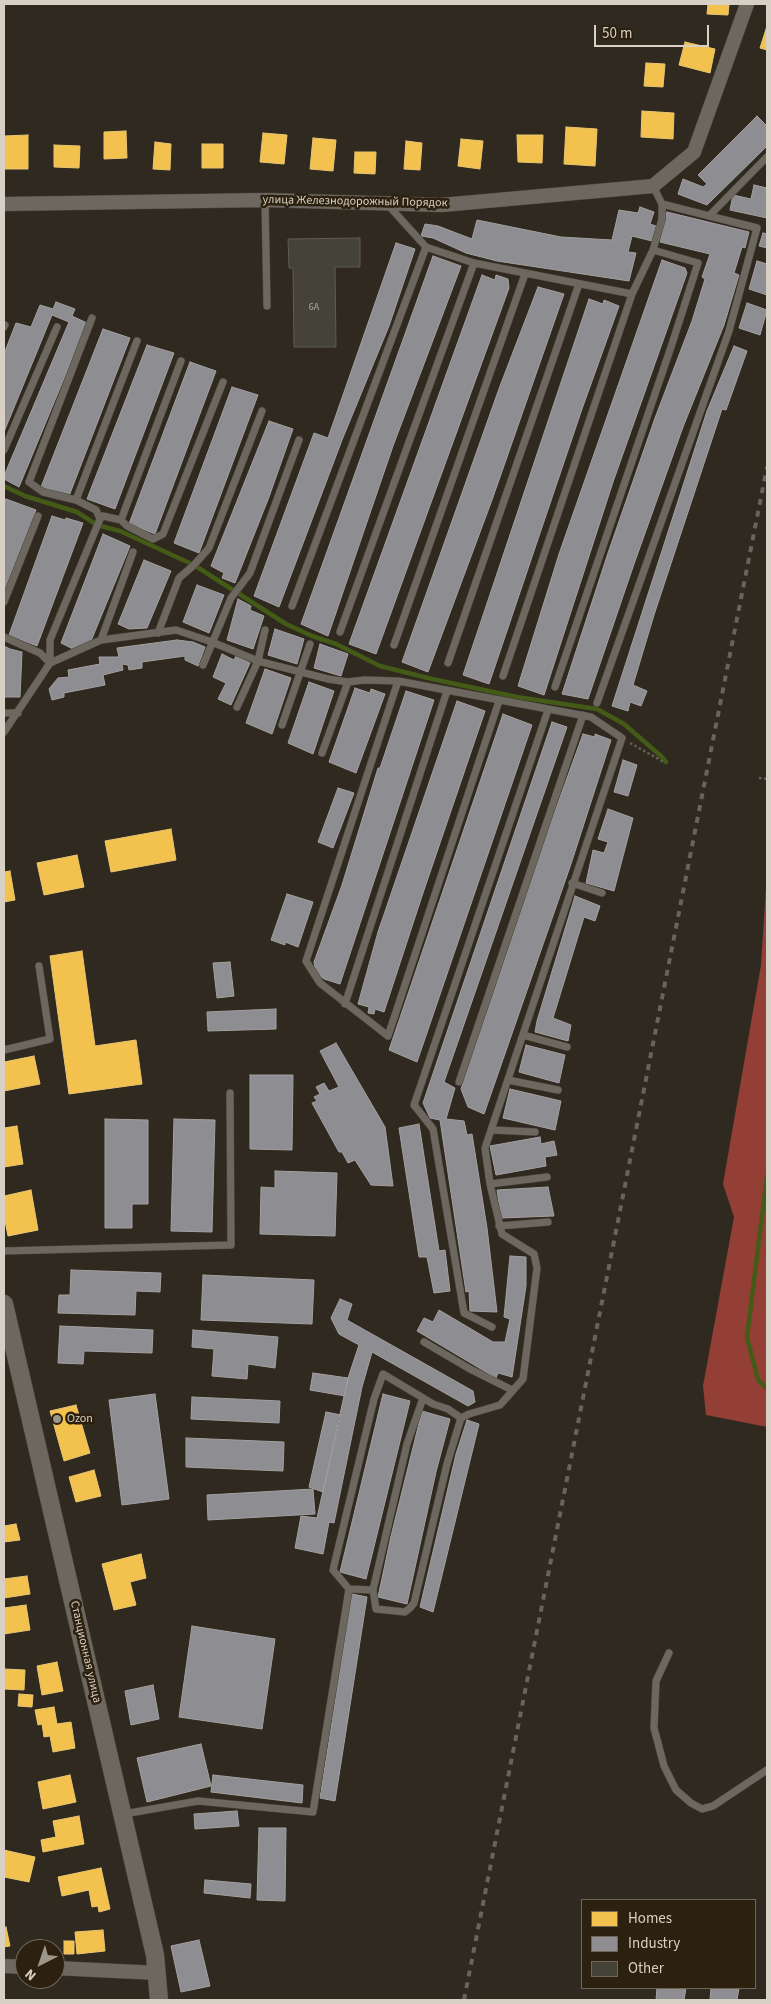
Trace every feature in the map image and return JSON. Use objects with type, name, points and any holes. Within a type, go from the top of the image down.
[{"type":"street","points":[[653,186],[694,152],[748,4]]},
{"type":"street","name":"улица Железнодорожный Порядок","points":[[4,204],[266,200],[442,205],[653,186]]},
{"type":"street","name":"Станционная улица","points":[[4,1304],[124,1814],[158,1973],[159,2000]]},
{"type":"street","points":[[65,1968],[158,1973]]},
{"type":"lane","points":[[709,216],[767,157]]},
{"type":"lane","points":[[503,676],[632,294],[653,250],[662,219],[662,204],[653,186]]},
{"type":"lane","points":[[266,200],[267,306]]},
{"type":"lane","points":[[386,202],[426,247],[474,263],[632,294]]},
{"type":"lane","points":[[597,703],[729,331],[757,228],[662,204]]},
{"type":"lane","points":[[292,606],[426,247]]},
{"type":"lane","points":[[555,687],[698,263],[653,250]]},
{"type":"lane","points":[[340,632],[474,263]]},
{"type":"lane","points":[[394,645],[525,274]]},
{"type":"lane","points":[[448,663],[578,284]]},
{"type":"lane","points":[[4,732],[50,663],[50,640],[100,518],[96,510],[76,500],[43,492],[29,482],[92,318]]},
{"type":"lane","points":[[4,450],[57,327]]},
{"type":"lane","points":[[76,500],[136,341]]},
{"type":"lane","points":[[121,520],[181,361]]},
{"type":"lane","points":[[100,518],[104,516],[121,520],[127,526],[153,539],[163,534],[223,382]]},
{"type":"lane","points":[[158,633],[179,578],[208,548],[262,411]]},
{"type":"lane","points":[[203,665],[231,598],[250,573],[299,440]]},
{"type":"lane","points":[[4,602],[38,516]]},
{"type":"lane","points":[[101,640],[134,552]]},
{"type":"lane","points":[[50,663],[101,640],[176,630],[212,642],[258,661],[328,679],[348,682],[398,681],[591,717],[622,738],[485,1148],[490,1184],[502,1234],[534,1254],[537,1268],[523,1379],[500,1405],[461,1418],[447,1464],[414,1603],[405,1612],[376,1609],[373,1590],[407,1444],[423,1398]]},
{"type":"lane","points":[[237,707],[258,661],[266,630]]},
{"type":"lane","points":[[4,637],[40,653],[50,663]]},
{"type":"lane","points":[[282,725],[310,644]]},
{"type":"lane","points":[[398,681],[306,961],[320,983],[388,1036],[500,701]]},
{"type":"lane","points":[[322,753],[348,682]]},
{"type":"lane","points":[[345,1004],[447,691]]},
{"type":"lane","points":[[492,1327],[464,1313],[433,1129],[414,1105],[548,710]]},
{"type":"lane","points":[[4,713],[18,713]]},
{"type":"lane","points":[[459,1082],[582,715]]},
{"type":"lane","points":[[572,883],[602,893]]},
{"type":"lane","points":[[4,1050],[50,1039],[39,966]]},
{"type":"lane","points":[[523,1035],[567,1047]]},
{"type":"lane","points":[[508,1080],[558,1090]]},
{"type":"lane","points":[[4,1251],[231,1244],[230,1093]]},
{"type":"lane","points":[[492,1130],[535,1132]]},
{"type":"lane","points":[[490,1184],[547,1177]]},
{"type":"lane","points":[[499,1226],[548,1222]]},
{"type":"lane","points":[[424,1342],[470,1370],[512,1390]]},
{"type":"lane","points":[[373,1590],[349,1589],[333,1570],[374,1399],[383,1374],[423,1398],[457,1414],[461,1418]]},
{"type":"lane","points":[[124,1814],[198,1801],[313,1812],[349,1589]]},
{"type":"lane","points":[[669,1653],[656,1681],[654,1728],[664,1766],[676,1790],[691,1803],[702,1809],[713,1806],[767,1770]]},
{"type":"lane","points":[[158,1973],[164,2000]]},
{"type":"path","points":[[622,738],[664,762]]},
{"type":"path","points":[[759,778],[767,779]]},
{"type":"shaded area","points":[[767,872],[767,1427],[706,1415],[703,1386],[734,1217],[723,1184],[761,965]]},
{"type":"building: Homes","points":[[708,4],[729,4],[728,15],[707,14]]},
{"type":"building: Homes","points":[[767,26],[767,50],[760,48]]},
{"type":"building: Homes","points":[[685,42],[715,49],[710,73],[679,65]]},
{"type":"building: Homes","points":[[646,63],[665,64],[663,87],[644,86]]},
{"type":"building: Homes","points":[[642,111],[674,113],[673,139],[641,137]]},
{"type":"building: Homes","points":[[566,127],[597,129],[595,166],[564,164]]},
{"type":"building: Homes","points":[[126,131],[127,158],[104,159],[104,132]]},
{"type":"building: Homes","points":[[263,133],[287,135],[284,164],[260,162]]},
{"type":"building: Homes","points":[[28,135],[28,169],[4,169],[4,136]]},
{"type":"building: Homes","points":[[517,135],[543,135],[542,163],[518,162]]},
{"type":"building: Homes","points":[[313,138],[336,140],[333,171],[310,169]]},
{"type":"building: Homes","points":[[461,139],[483,141],[480,169],[458,166]]},
{"type":"building: Homes","points":[[406,141],[422,143],[420,170],[404,169]]},
{"type":"building: Homes","points":[[155,142],[171,144],[170,170],[153,169]]},
{"type":"building: Homes","points":[[202,144],[223,144],[223,168],[202,168]]},
{"type":"building: Homes","points":[[54,145],[80,146],[79,168],[54,167]]},
{"type":"building: Homes","points":[[355,152],[376,152],[375,174],[354,173]]},
{"type":"building: Homes","points":[[171,829],[176,860],[111,872],[105,841]]},
{"type":"building: Homes","points":[[77,855],[84,887],[44,895],[37,863]]},
{"type":"building: Homes","points":[[10,871],[15,900],[4,902],[4,872]]},
{"type":"building: Homes","points":[[82,951],[95,1046],[136,1040],[142,1084],[69,1094],[50,956]]},
{"type":"building: Homes","points":[[34,1056],[40,1084],[4,1091],[4,1062]]},
{"type":"building: Homes","points":[[17,1126],[23,1164],[4,1167],[4,1128]]},
{"type":"building: Homes","points":[[31,1190],[38,1230],[8,1236],[4,1216],[4,1196]]},
{"type":"building: Homes","points":[[76,1405],[90,1453],[64,1461],[50,1411]]},
{"type":"building: Homes","points":[[94,1470],[101,1496],[76,1502],[69,1477]]},
{"type":"building: Homes","points":[[16,1524],[20,1540],[4,1542],[4,1526]]},
{"type":"building: Homes","points":[[141,1554],[146,1578],[130,1582],[136,1605],[114,1610],[102,1564]]},
{"type":"building: Homes","points":[[27,1576],[30,1594],[4,1598],[4,1579]]},
{"type":"building: Homes","points":[[26,1605],[30,1630],[4,1634],[4,1608]]},
{"type":"building: Homes","points":[[57,1662],[63,1691],[42,1695],[37,1666]]},
{"type":"building: Homes","points":[[4,1669],[25,1670],[24,1690],[4,1689]]},
{"type":"building: Homes","points":[[19,1694],[33,1695],[32,1707],[18,1706]]},
{"type":"building: Homes","points":[[54,1707],[57,1724],[71,1722],[75,1748],[53,1752],[50,1736],[44,1737],[42,1724],[38,1725],[35,1710]]},
{"type":"building: Homes","points":[[70,1775],[76,1802],[43,1809],[38,1782]]},
{"type":"building: Homes","points":[[79,1816],[84,1844],[43,1852],[41,1840],[56,1837],[53,1821]]},
{"type":"building: Homes","points":[[4,1850],[35,1857],[29,1882],[4,1877]]},
{"type":"building: Homes","points":[[101,1868],[110,1909],[99,1912],[98,1906],[92,1907],[89,1890],[62,1896],[58,1877]]},
{"type":"building: Homes","points":[[6,1927],[10,1946],[4,1947],[4,1928]]},
{"type":"building: Homes","points":[[103,1930],[105,1951],[77,1954],[75,1932]]},
{"type":"building: Homes","points":[[65,1941],[74,1941],[74,1954],[65,1954]]},
{"type":"building: Industry","points":[[757,116],[767,126],[767,146],[707,205],[678,194],[683,179],[703,187],[707,184],[698,175]]},
{"type":"building: Industry","points":[[754,185],[767,188],[767,218],[730,210],[733,195],[751,199]]},
{"type":"building: Industry","points":[[640,207],[654,212],[650,224],[656,226],[652,241],[632,236],[628,252],[636,253],[629,281],[497,261],[466,253],[433,238],[421,236],[425,224],[438,226],[472,239],[477,220],[561,237],[612,240],[619,210],[638,213]]},
{"type":"building: Industry","points":[[667,212],[749,232],[745,248],[742,247],[734,273],[739,275],[724,325],[683,427],[588,699],[562,694],[655,418],[692,321],[705,279],[702,277],[710,254],[660,242]]},
{"type":"building: Industry","points":[[763,233],[767,234],[767,248],[759,246]]},
{"type":"building: Industry","points":[[396,243],[415,249],[389,326],[342,440],[279,607],[254,596],[314,433],[328,438]]},
{"type":"building: Industry","points":[[433,256],[461,266],[393,446],[328,636],[301,624]]},
{"type":"building: Industry","points":[[662,260],[685,268],[687,273],[613,482],[544,695],[518,686],[559,554]]},
{"type":"building: Industry","points":[[757,261],[767,264],[767,295],[749,289]]},
{"type":"building: Industry","points":[[482,275],[495,280],[496,275],[508,279],[509,288],[376,654],[349,644]]},
{"type":"building: Industry","points":[[538,287],[564,294],[492,500],[428,672],[402,662],[500,386]]},
{"type":"building: Industry","points":[[589,299],[603,304],[604,300],[619,306],[489,684],[463,675]]},
{"type":"building: Industry","points":[[56,302],[75,309],[72,316],[87,323],[19,487],[4,479],[4,476],[69,322],[52,315],[4,432],[4,354],[16,323],[31,327],[40,305],[53,309]]},
{"type":"building: Industry","points":[[747,303],[767,310],[760,335],[739,328]]},
{"type":"building: Industry","points":[[103,329],[130,338],[69,496],[41,487]]},
{"type":"building: Industry","points":[[147,345],[174,353],[115,509],[87,499]]},
{"type":"building: Industry","points":[[734,346],[747,351],[726,410],[722,409],[633,685],[647,691],[641,706],[630,702],[628,711],[612,706],[707,411]]},
{"type":"building: Industry","points":[[190,362],[216,371],[155,534],[129,524]]},
{"type":"building: Industry","points":[[232,387],[258,395],[199,553],[174,543]]},
{"type":"building: Industry","points":[[269,421],[293,429],[269,497],[235,583],[222,578],[224,573],[211,566]]},
{"type":"building: Industry","points":[[6,499],[36,510],[4,591],[4,505]]},
{"type":"building: Industry","points":[[52,516],[83,523],[37,646],[9,635]]},
{"type":"building: Industry","points":[[103,534],[130,546],[91,641],[73,649],[61,643]]},
{"type":"building: Industry","points":[[144,560],[171,571],[147,628],[129,629],[118,624]]},
{"type":"building: Industry","points":[[197,585],[224,595],[209,633],[183,622]]},
{"type":"building: Industry","points":[[238,599],[251,606],[250,610],[264,616],[253,649],[227,640]]},
{"type":"building: Industry","points":[[275,629],[304,639],[297,664],[268,655]]},
{"type":"building: Industry","points":[[177,640],[193,642],[205,647],[198,666],[185,660],[185,656],[142,662],[142,668],[129,670],[128,665],[122,664],[123,670],[103,675],[105,685],[64,693],[64,697],[52,700],[49,689],[58,678],[69,677],[68,670],[100,664],[99,657],[119,657],[117,648]]},
{"type":"building: Industry","points":[[320,644],[348,654],[341,676],[314,668]]},
{"type":"building: Industry","points":[[4,646],[22,652],[20,697],[4,697]]},
{"type":"building: Industry","points":[[222,654],[234,660],[236,656],[250,663],[231,705],[218,699],[226,683],[213,677]]},
{"type":"building: Industry","points":[[265,669],[291,678],[272,734],[246,723]]},
{"type":"building: Industry","points":[[309,682],[334,691],[313,754],[288,743]]},
{"type":"building: Industry","points":[[355,688],[370,693],[371,689],[385,694],[356,773],[329,762]]},
{"type":"building: Industry","points":[[406,691],[434,700],[340,984],[324,979],[316,973],[314,962],[342,885],[378,768],[380,768]]},
{"type":"building: Industry","points":[[457,701],[485,711],[384,1012],[375,1009],[374,1014],[368,1013],[369,1007],[358,1004],[378,932]]},
{"type":"building: Industry","points":[[503,714],[532,725],[417,1062],[389,1050]]},
{"type":"building: Industry","points":[[552,722],[567,727],[444,1082],[455,1088],[446,1119],[464,1121],[467,1135],[472,1134],[487,1228],[497,1312],[470,1311],[469,1291],[466,1292],[440,1120],[430,1118],[423,1103]]},
{"type":"building: Industry","points":[[583,734],[595,737],[595,734],[611,740],[571,864],[484,1114],[468,1107],[461,1089],[547,833]]},
{"type":"building: Industry","points":[[623,760],[637,765],[628,796],[614,792]]},
{"type":"building: Industry","points":[[338,788],[354,793],[333,848],[318,842]]},
{"type":"building: Industry","points":[[608,809],[633,818],[614,891],[586,883],[593,850],[604,853],[608,842],[598,839]]},
{"type":"building: Industry","points":[[287,894],[313,902],[298,947],[285,942],[285,945],[271,940]]},
{"type":"building: Industry","points":[[575,896],[600,906],[595,921],[584,917],[553,1018],[571,1025],[568,1041],[535,1032]]},
{"type":"building: Industry","points":[[230,962],[234,996],[217,998],[213,963]]},
{"type":"building: Industry","points":[[276,1009],[276,1029],[208,1031],[207,1012]]},
{"type":"building: Industry","points":[[336,1043],[385,1127],[393,1186],[371,1185],[355,1160],[348,1163],[342,1152],[339,1152],[312,1103],[317,1101],[314,1097],[320,1094],[316,1087],[324,1083],[329,1091],[339,1087],[320,1051]]},
{"type":"building: Industry","points":[[526,1045],[565,1055],[559,1083],[519,1072]]},
{"type":"building: Industry","points":[[250,1075],[293,1075],[292,1150],[250,1149]]},
{"type":"building: Industry","points":[[510,1089],[561,1101],[555,1130],[503,1118]]},
{"type":"building: Industry","points":[[105,1119],[148,1120],[148,1204],[132,1204],[132,1228],[105,1228]]},
{"type":"building: Industry","points":[[174,1119],[215,1120],[212,1232],[171,1231]]},
{"type":"building: Industry","points":[[419,1124],[439,1251],[445,1250],[450,1291],[434,1293],[427,1257],[419,1257],[399,1128]]},
{"type":"building: Industry","points":[[540,1137],[541,1144],[554,1141],[557,1155],[545,1157],[546,1166],[496,1175],[490,1146]]},
{"type":"building: Industry","points":[[275,1171],[337,1173],[335,1236],[260,1234],[261,1187],[275,1188]]},
{"type":"building: Industry","points":[[548,1187],[554,1216],[501,1218],[497,1190]]},
{"type":"building: Industry","points":[[510,1256],[526,1257],[526,1286],[512,1377],[498,1373],[496,1378],[417,1331],[424,1318],[433,1322],[439,1310],[493,1342],[505,1342],[510,1319],[504,1317]]},
{"type":"building: Industry","points":[[71,1270],[161,1273],[160,1292],[136,1291],[135,1315],[58,1313],[59,1295],[70,1295]]},
{"type":"building: Industry","points":[[203,1275],[314,1280],[312,1324],[201,1320]]},
{"type":"building: Industry","points":[[340,1299],[352,1304],[347,1320],[473,1391],[475,1402],[468,1406],[372,1352],[362,1387],[334,1523],[329,1522],[323,1554],[295,1548],[301,1516],[317,1518],[348,1378],[359,1345],[339,1334],[331,1318]]},
{"type":"building: Industry","points":[[60,1326],[153,1330],[152,1353],[84,1351],[83,1364],[58,1363]]},
{"type":"building: Industry","points":[[193,1330],[278,1337],[275,1368],[248,1364],[247,1379],[212,1376],[214,1349],[192,1347]]},
{"type":"building: Industry","points":[[313,1373],[348,1378],[345,1396],[310,1390]]},
{"type":"building: Industry","points":[[155,1394],[169,1499],[122,1505],[109,1400]]},
{"type":"building: Industry","points":[[383,1394],[410,1401],[366,1579],[340,1572]]},
{"type":"building: Industry","points":[[192,1397],[280,1401],[279,1423],[191,1419]]},
{"type":"building: Industry","points":[[422,1411],[450,1419],[436,1472],[407,1604],[378,1597]]},
{"type":"building: Industry","points":[[326,1412],[341,1415],[323,1492],[309,1487]]},
{"type":"building: Industry","points":[[467,1420],[479,1424],[433,1612],[420,1607],[456,1454]]},
{"type":"building: Industry","points":[[186,1438],[284,1442],[283,1471],[186,1467]]},
{"type":"building: Industry","points":[[313,1489],[315,1514],[208,1520],[207,1495]]},
{"type":"building: Industry","points":[[352,1594],[367,1597],[335,1801],[320,1798]]},
{"type":"building: Industry","points":[[192,1626],[275,1639],[262,1729],[179,1717]]},
{"type":"building: Industry","points":[[153,1685],[159,1719],[131,1725],[125,1691]]},
{"type":"building: Industry","points":[[201,1744],[211,1786],[147,1802],[137,1758]]},
{"type":"building: Industry","points":[[213,1775],[303,1785],[302,1803],[211,1792]]},
{"type":"building: Industry","points":[[237,1811],[239,1826],[195,1829],[194,1814]]},
{"type":"building: Industry","points":[[259,1828],[286,1828],[285,1901],[257,1900]]},
{"type":"building: Industry","points":[[205,1880],[251,1884],[250,1898],[204,1893]]},
{"type":"building: Industry","points":[[199,1940],[210,1986],[181,1992],[171,1946]]},
{"type":"building: Industry","points":[[657,1989],[686,1989],[684,2000],[656,2000]]},
{"type":"building: Industry","points":[[711,1989],[739,1989],[737,2000],[710,2000]]},
{"type":"building: Other","points":[[360,238],[360,267],[335,267],[336,347],[294,347],[293,268],[289,268],[288,239]]},
{"type":"waterway","points":[[4,486],[25,496],[77,512],[97,525],[120,531],[194,565],[286,624],[336,644],[380,666],[517,697],[597,709],[624,724],[666,762]]},
{"type":"waterway","points":[[767,1176],[747,1337],[758,1380],[767,1388]]},
{"type":"railway","points":[[464,2000],[767,467]]},
{"type":"place","name":"Ozon","points":[[57,1419]]}]
